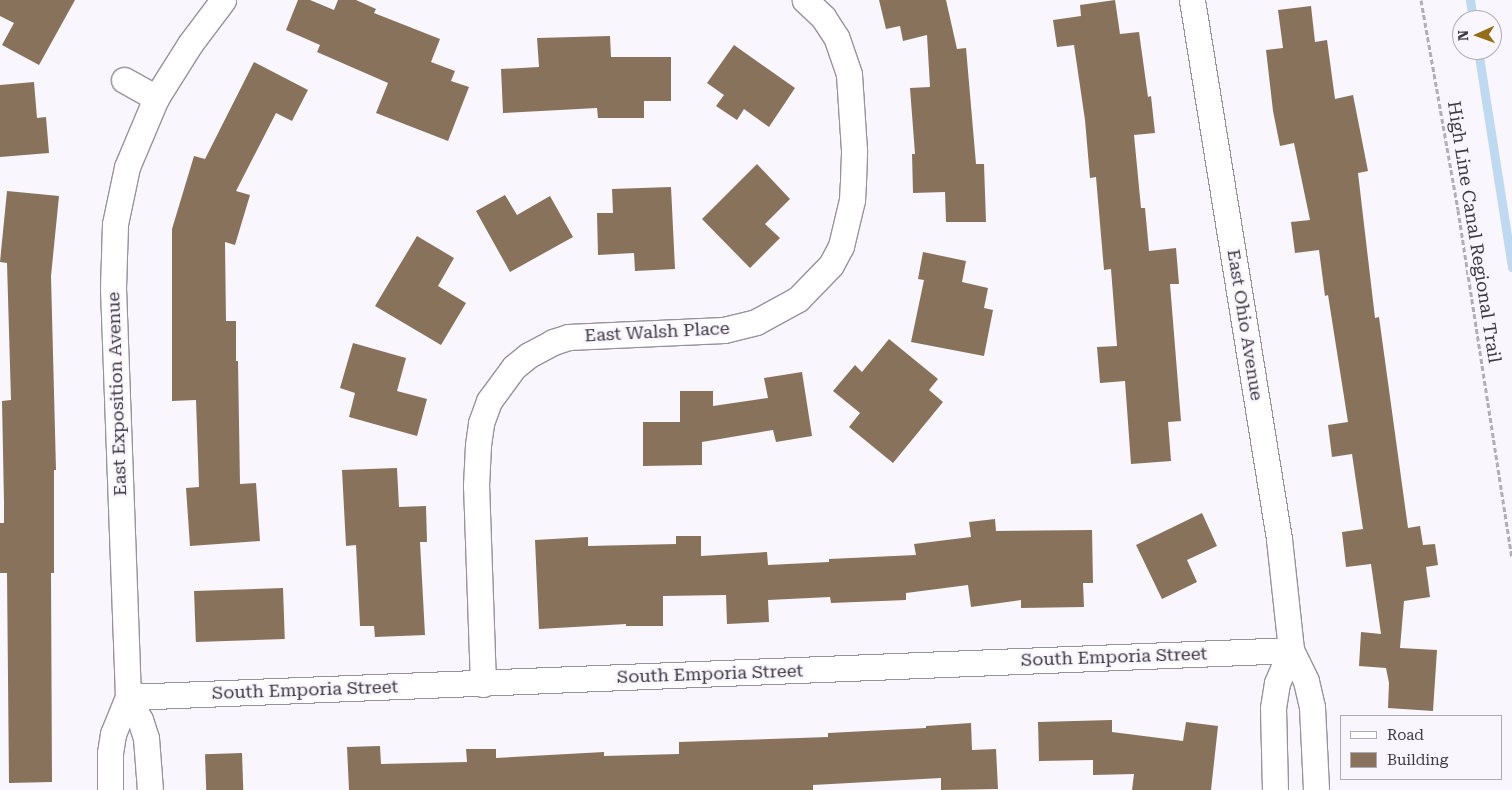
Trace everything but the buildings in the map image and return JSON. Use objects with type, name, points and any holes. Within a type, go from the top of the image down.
[{"type":"street","name":"East Exposition Avenue","points":[[110,790],[110,753],[113,734],[128,697],[114,313],[116,214],[125,174],[156,98],[190,44],[223,0]]},
{"type":"street","name":"East Walsh Place","points":[[483,684],[476,486],[478,444],[481,423],[489,400],[514,367],[545,346],[568,337],[724,330],[756,322],[798,299],[830,265],[842,246],[851,208],[853,182],[852,98],[848,74],[836,37],[823,17],[805,0]]},
{"type":"street","name":"East Ohio Avenue","points":[[1192,0],[1279,539],[1291,650],[1306,681],[1312,707],[1316,790]]},
{"type":"street","points":[[124,80],[156,98]]},
{"type":"street","name":"South Emporia Street","points":[[128,697],[1291,650]]},
{"type":"street","name":"East Ohio Avenue","points":[[1275,790],[1273,720],[1275,695],[1277,683],[1291,650]]},
{"type":"street","name":"East Exposition Avenue","points":[[128,697],[140,720],[146,738],[150,790]]},
{"type":"path","name":"High Line Canal Regional Trail","points":[[1421,0],[1458,210],[1512,558]]},
{"type":"waterway","points":[[1470,0],[1472,10]]},
{"type":"waterway","points":[[1480,60],[1512,267]]}]
